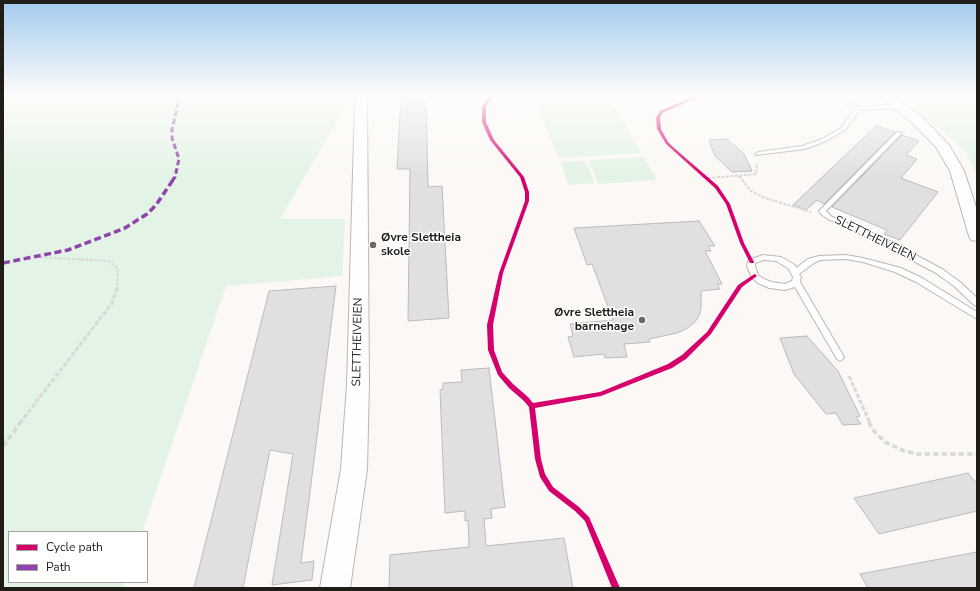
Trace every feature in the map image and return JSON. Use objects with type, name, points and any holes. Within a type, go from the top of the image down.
[{"type":"street","name":"SLETTHEIVEIEN","points":[[335,588],[354,469],[358,384],[361,123]]},
{"type":"street","points":[[919,123],[942,145],[953,162],[977,236]]},
{"type":"lane","points":[[758,154],[803,148],[824,140],[843,129],[848,123]]},
{"type":"lane","name":"SLETTHEIVEIEN","points":[[899,133],[822,210],[824,214],[879,238],[939,271],[957,284],[977,303]]},
{"type":"lane","name":"SLETTHEIVEIEN","points":[[796,272],[810,261],[819,258],[846,257],[862,260],[898,270],[918,280],[977,316]]},
{"type":"lane","points":[[796,282],[785,287],[769,285],[755,276],[750,266],[752,262],[757,259],[771,258],[786,263],[796,272],[796,282],[840,357]]},
{"type":"path","points":[[702,173],[710,180],[756,174],[758,154]]},
{"type":"path","points":[[739,176],[751,191],[760,196],[805,211],[824,214]]},
{"type":"path","points":[[3,446],[112,303],[118,285],[118,269],[109,262],[88,259],[36,257]]},
{"type":"path","points":[[840,357],[872,429],[885,442],[904,451],[918,454],[977,454]]},
{"type":"green space","points":[[3,123],[336,123],[280,219],[345,219],[342,276],[226,286],[142,531],[8,531],[8,583],[125,583],[123,588],[3,588]]},
{"type":"green space","points":[[544,123],[623,123],[641,153],[558,158]]},
{"type":"green space","points":[[933,123],[977,123],[977,175],[967,153]]},
{"type":"green space","points":[[644,157],[657,180],[598,184],[589,160]]},
{"type":"green space","points":[[585,161],[595,183],[568,185],[561,162]]},
{"type":"building","points":[[400,123],[427,123],[428,187],[442,186],[449,318],[408,321],[410,169],[397,169]]},
{"type":"building","points":[[876,126],[895,132],[824,204],[817,200],[806,210],[793,205]]},
{"type":"building","points":[[902,135],[919,141],[906,155],[917,159],[901,178],[938,192],[900,240],[884,234],[887,230],[832,207]]},
{"type":"building","points":[[727,139],[744,154],[752,171],[732,172],[715,156],[709,140]]},
{"type":"building","points":[[699,221],[715,246],[708,246],[711,251],[705,251],[722,284],[717,284],[720,289],[701,291],[701,309],[699,316],[694,323],[677,333],[649,339],[650,342],[624,344],[627,357],[605,358],[604,354],[574,357],[568,337],[573,336],[570,324],[613,320],[592,264],[587,265],[574,228]]},
{"type":"building","points":[[336,286],[301,563],[314,561],[312,580],[272,585],[293,454],[270,450],[243,588],[194,588],[269,291]]},
{"type":"building","points":[[807,336],[838,371],[860,416],[856,417],[861,424],[843,425],[836,413],[826,414],[794,374],[780,338]]},
{"type":"building","points":[[489,368],[505,507],[491,509],[492,518],[484,519],[486,546],[564,538],[573,588],[389,588],[390,555],[469,547],[468,520],[465,521],[465,511],[445,513],[440,390],[443,389],[443,383],[462,382],[461,370]]},
{"type":"building","points":[[968,473],[977,484],[977,511],[879,534],[854,498]]},
{"type":"building","points":[[977,552],[977,588],[868,588],[860,574]]},
{"type":"marked path","points":[[3,263],[68,250],[125,228],[147,214],[156,205],[175,177],[179,159],[172,138],[174,123]]},
{"type":"cycle path","points":[[484,123],[492,140],[522,177],[527,192],[527,201],[501,273],[490,325],[491,350],[500,373],[532,406],[538,459],[542,475],[551,489],[577,509],[587,519],[616,588]]},
{"type":"cycle path","points":[[658,123],[659,129],[667,143],[717,187],[728,204],[742,243],[752,262]]},
{"type":"cycle path","points":[[532,406],[601,394],[670,366],[684,357],[709,333],[740,286],[755,276]]},
{"type":"place","name":"Øvre Slettheia skole","points":[[373,245]]},
{"type":"place","name":"Øvre Slettheia barnehage","points":[[642,320]]}]
